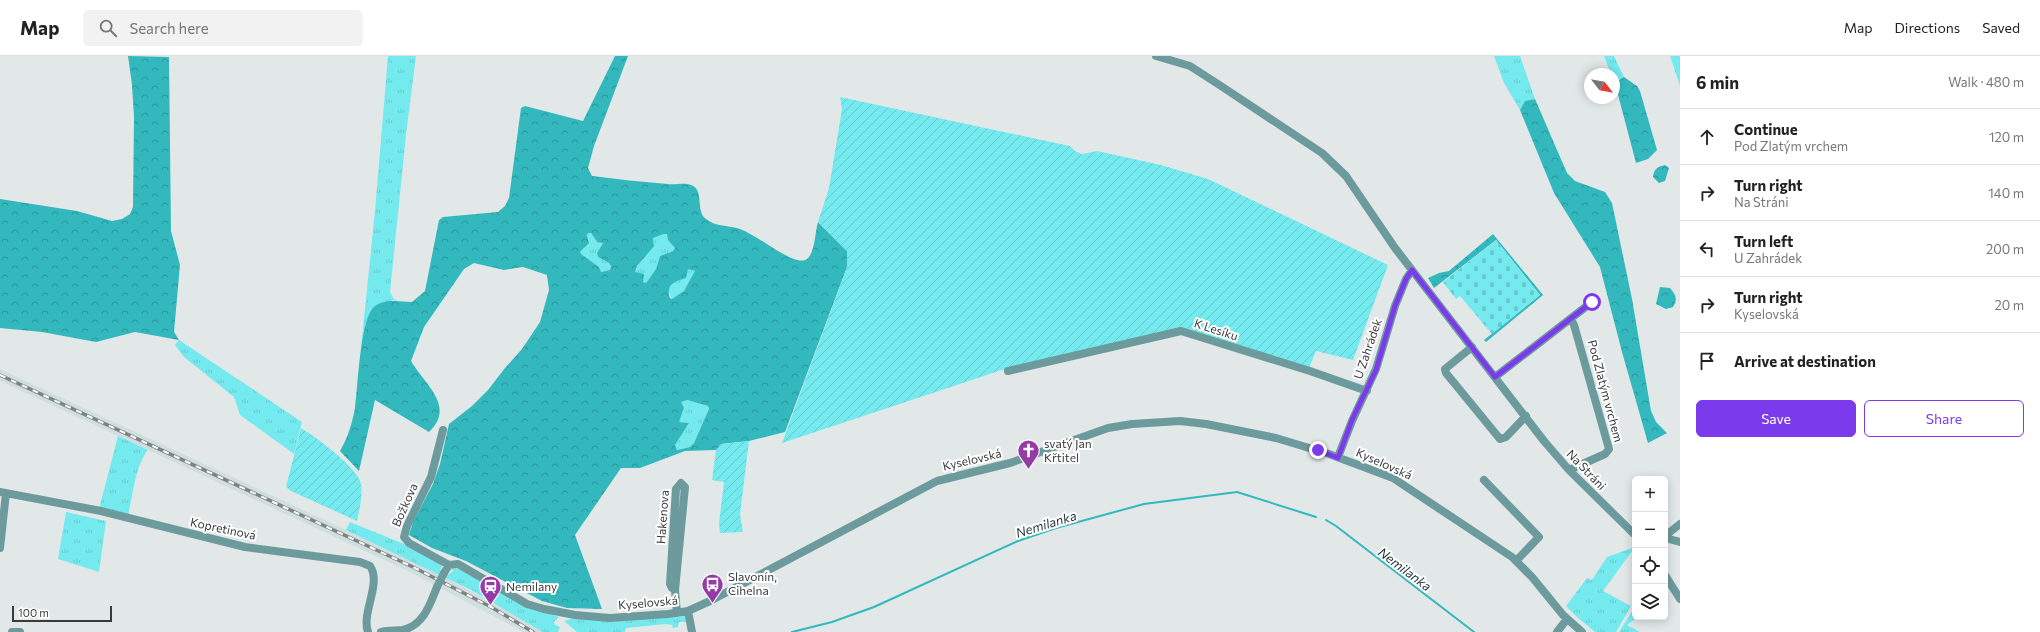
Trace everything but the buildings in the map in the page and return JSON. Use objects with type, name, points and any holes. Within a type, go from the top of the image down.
[{"type":"street","name":"Na Stráni","points":[[1156,56],[1190,66],[1322,153],[1346,176],[1412,270],[1569,470],[1632,532]]},
{"type":"street","name":"U Zahrádek","points":[[1338,458],[1352,420],[1379,362],[1395,306],[1406,279],[1412,270]]},
{"type":"street","points":[[1495,377],[1592,302]]},
{"type":"street","name":"Pod Zlatým vrchem","points":[[1569,470],[1605,454],[1609,449],[1571,318]]},
{"type":"street","name":"K Lesíku","points":[[1008,371],[1182,331],[1310,371],[1366,391]]},
{"type":"street","points":[[1472,347],[1445,368],[1446,372],[1460,391],[1500,439],[1504,438],[1526,416]]},
{"type":"street","name":"Kyselovská","points":[[449,565],[459,564],[517,599],[550,611],[603,618],[688,611],[929,484],[954,475],[1010,463],[1108,428],[1144,423],[1195,422],[1276,438],[1380,472],[1404,485],[1516,561],[1567,619],[1582,632]]},
{"type":"street","name":"Božkova","points":[[442,430],[431,477],[407,526],[404,537],[409,543],[449,565]]},
{"type":"street","points":[[1484,480],[1539,536],[1516,561]]},
{"type":"street","name":"Hakenova","points":[[681,483],[685,488],[675,590],[670,584],[676,489],[681,483]]},
{"type":"street","name":"Kopretinová","points":[[0,548],[3,493],[101,511],[245,547],[360,562],[370,566],[373,576],[366,621],[368,632]]},
{"type":"street","points":[[1668,534],[1680,524]]},
{"type":"street","points":[[1668,538],[1680,542]]},
{"type":"street","points":[[381,632],[410,630],[418,623],[424,615],[449,565]]},
{"type":"street","points":[[1668,580],[1680,599]]},
{"type":"street","points":[[675,590],[677,613]]},
{"type":"street","points":[[688,611],[692,632]]},
{"type":"street","points":[[1556,632],[1567,619]]},
{"type":"street","points":[[12,632],[20,632]]},
{"type":"shaded area","points":[[0,369],[415,562],[513,613],[543,632],[523,632],[410,572],[0,381]]},
{"type":"green space","points":[[128,56],[169,57],[171,231],[180,265],[174,332],[179,340],[135,332],[96,342],[42,332],[0,328],[0,199],[77,211],[112,221],[122,219],[130,214],[133,207],[134,117]]},
{"type":"green space","points":[[388,56],[416,56],[406,135],[390,292],[394,299],[400,302],[392,300],[361,348],[375,211]]},
{"type":"green space","points":[[615,56],[628,56],[594,146],[588,168],[592,176],[691,185],[698,191],[701,211],[710,222],[743,230],[783,254],[801,261],[808,258],[811,254],[818,222],[847,251],[847,267],[785,432],[749,441],[721,444],[716,450],[685,451],[640,468],[621,468],[575,535],[602,609],[567,608],[542,601],[466,561],[432,548],[409,535],[413,522],[433,484],[440,464],[449,424],[472,406],[488,390],[522,349],[540,322],[549,290],[547,275],[523,267],[504,270],[474,263],[464,269],[424,327],[411,361],[430,387],[439,404],[440,413],[437,422],[429,432],[375,400],[359,471],[340,451],[353,420],[360,354],[369,314],[374,307],[387,301],[412,302],[425,291],[439,220],[443,217],[498,212],[505,206],[509,198],[521,108],[525,106],[583,121]],"holes":[[[588,233],[591,233],[597,242],[603,243],[597,253],[598,257],[609,263],[611,266],[610,270],[601,272],[599,267],[581,254],[580,252],[589,243],[587,236]],[[667,234],[668,240],[675,248],[673,251],[660,256],[656,269],[646,283],[643,282],[644,274],[635,272],[637,266],[654,246],[653,238]],[[688,269],[695,271],[684,291],[672,299],[670,298],[670,286],[675,282],[686,278]],[[687,400],[708,406],[709,409],[694,443],[690,447],[677,450],[675,445],[689,423],[679,422],[684,408],[681,402]]]},
{"type":"green space","points":[[1494,56],[1520,56],[1535,99],[1525,101],[1520,110],[1504,83]]},
{"type":"green space","points":[[1604,56],[1614,56],[1620,68],[1609,68]]},
{"type":"green space","points":[[1670,56],[1680,56],[1680,86]]},
{"type":"green space","points":[[1620,69],[1624,77],[1620,80]]},
{"type":"green space","points":[[1624,77],[1637,86],[1640,91],[1657,150],[1648,159],[1636,163],[1620,102],[1620,80]]},
{"type":"green space","points":[[840,97],[1070,146],[1075,151],[1082,154],[1097,151],[1161,165],[1208,179],[1388,265],[1353,360],[1316,351],[1309,368],[1182,328],[1017,365],[782,443],[847,267],[847,251],[818,222],[829,188],[842,109]]},
{"type":"green space","points":[[1535,99],[1567,173],[1575,181],[1605,192],[1612,203],[1632,299],[1651,411],[1656,422],[1667,433],[1648,443],[1600,267],[1554,193],[1520,110],[1525,101]]},
{"type":"green space","points":[[1665,165],[1669,168],[1665,181],[1659,183],[1653,177],[1654,172],[1658,168]]},
{"type":"green space","points":[[588,232],[591,233],[596,241],[603,243],[597,253],[598,257],[609,263],[611,266],[610,270],[601,272],[599,267],[580,254],[580,252],[584,249]]},
{"type":"green space","points":[[667,234],[675,248],[673,251],[660,256],[656,269],[646,283],[643,282],[640,274],[635,272],[636,268],[654,243],[653,238]]},
{"type":"green space","points":[[1493,234],[1543,295],[1486,342],[1484,340],[1540,295],[1496,240],[1434,288],[1428,278],[1439,273],[1449,271]]},
{"type":"green space","points":[[1496,240],[1540,295],[1492,334],[1460,296],[1456,299],[1443,282]]},
{"type":"green space","points":[[688,269],[695,271],[695,275],[682,294],[672,299],[668,291],[669,288],[676,281],[683,279]]},
{"type":"green space","points":[[1660,287],[1670,288],[1674,293],[1676,299],[1673,307],[1666,309],[1656,304]]},
{"type":"green space","points":[[179,340],[302,422],[294,454],[240,415],[234,397],[184,357],[175,345]]},
{"type":"green space","points":[[687,400],[708,406],[709,409],[694,443],[690,447],[677,450],[675,445],[689,423],[679,422],[684,408],[680,401]]},
{"type":"green space","points":[[301,428],[334,452],[356,474],[360,481],[362,491],[357,521],[291,491],[286,487]]},
{"type":"green space","points":[[118,436],[148,450],[137,472],[128,516],[99,509]]},
{"type":"green space","points":[[749,441],[740,515],[743,532],[720,533],[719,523],[724,482],[712,480],[716,450],[721,444]]},
{"type":"green space","points":[[66,512],[106,521],[99,572],[58,559]]},
{"type":"green space","points":[[350,522],[409,546],[442,566],[440,571],[448,575],[453,571],[452,569],[459,569],[521,604],[559,617],[554,622],[554,624],[560,627],[558,632],[543,632],[473,591],[346,530]]},
{"type":"green space","points":[[1632,548],[1632,551],[1603,591],[1631,606],[1616,632],[1595,632],[1566,606],[1587,578],[1592,580],[1607,557]]},
{"type":"green space","points":[[1632,612],[1632,620],[1634,620],[1627,625],[1640,632],[1619,632]]},
{"type":"green space","points":[[686,617],[686,622],[679,622],[678,627],[673,628],[672,625],[666,624],[626,628],[625,632],[577,632],[564,621],[574,618],[621,621]]},
{"type":"waterway","name":"Nemilanka","points":[[792,632],[832,622],[874,607],[1018,541],[1056,528],[1144,504],[1237,492],[1316,517]]},
{"type":"waterway","name":"Nemilanka","points":[[1326,520],[1336,526],[1474,632]]},
{"type":"railway","points":[[0,375],[413,567],[491,607],[533,632]]},
{"type":"place","name":"svatý Jan Křtitel","points":[[1028,470]]},
{"type":"place","name":"Slavonín, Cihelna","points":[[712,604]]},
{"type":"place","name":"Nemilany","points":[[491,606]]},
{"type":"route","points":[[1318,450],[1338,458],[1352,420],[1376,370],[1395,306],[1406,279],[1412,270],[1495,377],[1592,302]]}]
